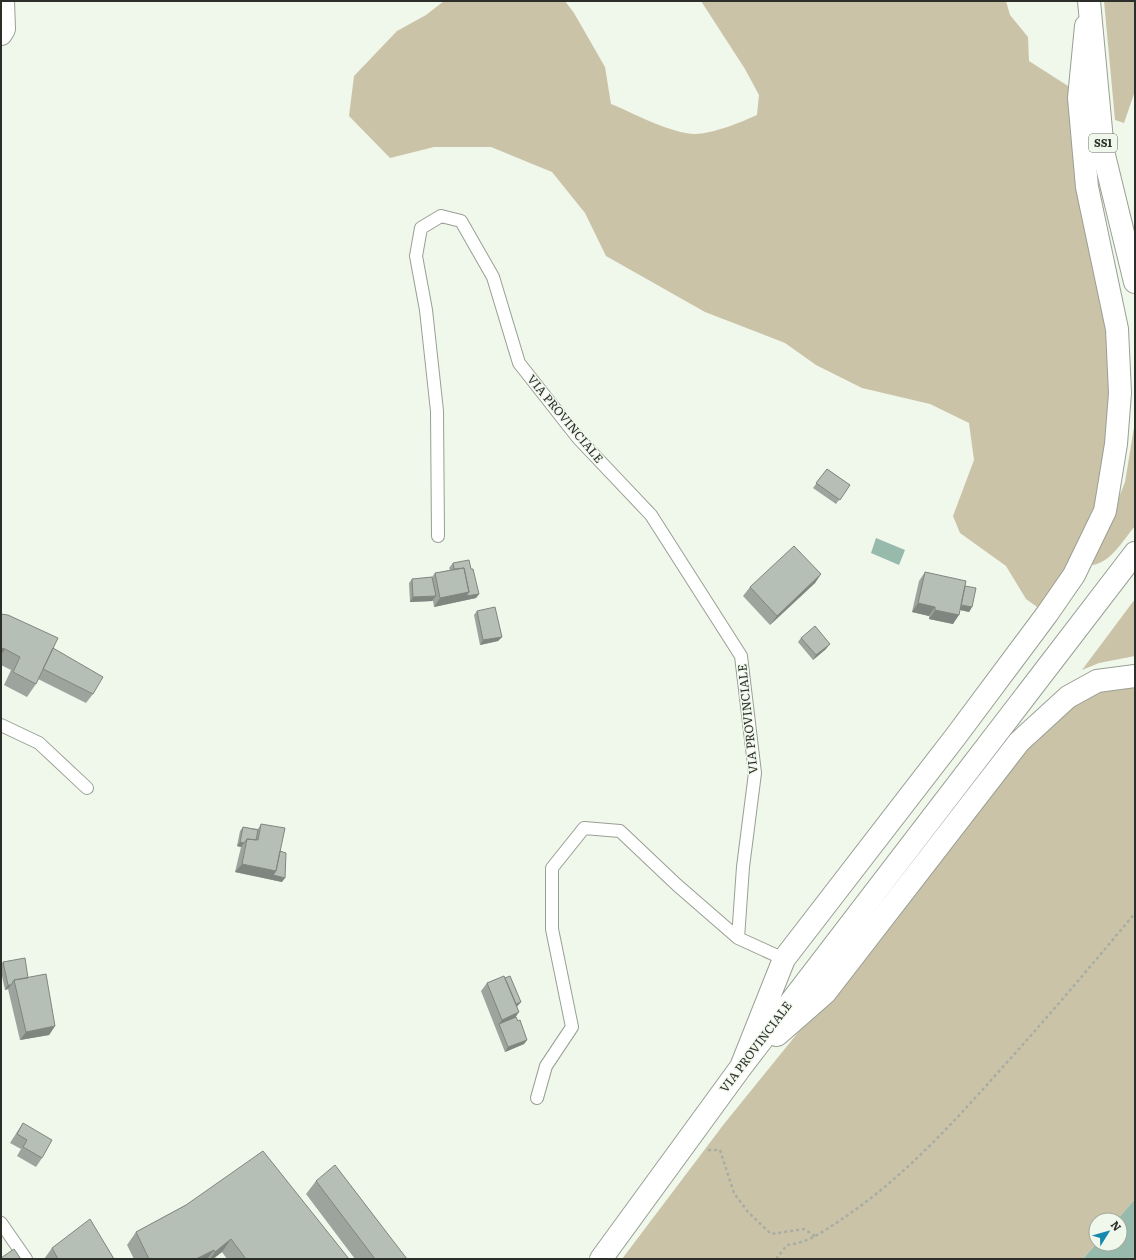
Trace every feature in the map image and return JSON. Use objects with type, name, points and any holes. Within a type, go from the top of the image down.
[{"type":"main road","points":[[1,34],[4,29],[3,1]]},
{"type":"main road","points":[[741,1067],[784,959],[956,736],[1074,575],[1105,511],[1116,444],[1120,393],[1117,329],[1087,187],[1079,98],[1088,1]]},
{"type":"main road","name":"SS1","points":[[1088,1],[1103,151],[1135,282]]},
{"type":"main road","name":"VIA PROVINCIALE","points":[[601,1259],[676,1154],[741,1067],[1135,553]]},
{"type":"main road","points":[[741,1067],[825,993],[1019,742],[1068,698],[1097,681],[1120,676],[1135,676]]},
{"type":"lane","name":"VIA PROVINCIALE","points":[[438,536],[437,411],[426,310],[416,256],[421,228],[440,216],[461,221],[493,277],[519,363],[578,438],[651,515],[741,656],[755,773],[743,868],[738,938]]},
{"type":"lane","points":[[1,725],[39,743],[87,788]]},
{"type":"lane","points":[[537,1098],[546,1066],[572,1027],[552,929],[552,868],[584,828],[620,831],[677,885],[738,938],[784,959]]},
{"type":"lane","points":[[1,1223],[26,1259]]},
{"type":"path","points":[[776,1259],[787,1245],[801,1244],[867,1202],[932,1145],[1037,1028],[1135,913]]},
{"type":"path","points":[[676,1154],[698,1150],[720,1150],[734,1193],[748,1212],[771,1234],[804,1230],[815,1236]]},
{"type":"shaded area","points":[[444,1],[565,1],[574,13],[605,67],[611,104],[675,131],[695,134],[718,130],[757,115],[759,95],[745,69],[701,1],[1006,1],[1010,15],[1028,37],[1029,61],[1079,93],[1117,329],[1105,511],[1047,614],[1026,599],[1006,566],[960,533],[953,516],[974,460],[969,423],[930,404],[862,388],[816,365],[785,343],[705,312],[606,256],[585,213],[552,172],[491,147],[434,147],[390,158],[349,116],[354,76],[397,31],[426,15]]},
{"type":"shaded area","points":[[1104,1],[1135,1],[1135,91],[1124,123],[1115,120]]},
{"type":"shaded area","points":[[1135,421],[1135,526],[1111,555],[1105,560],[1092,565],[1125,482]]},
{"type":"shaded area","points":[[876,538],[905,550],[899,565],[871,553]]},
{"type":"shaded area","points":[[1135,599],[1135,656],[1099,663],[1082,670]]},
{"type":"shaded area","points":[[1135,678],[1135,1199],[1124,1212],[1088,1212],[1089,1252],[1083,1259],[622,1259],[724,1124],[1068,699]]},
{"type":"shaded area","points":[[1135,1199],[1135,1259],[1083,1259],[1089,1252],[1128,1252],[1128,1212],[1124,1212]]},
{"type":"building","points":[[827,469],[850,485],[840,500],[816,483]]},
{"type":"building","points":[[794,546],[821,574],[777,616],[750,587]]},
{"type":"building","points":[[469,560],[471,569],[473,569],[479,594],[466,596],[469,592],[464,568],[454,569],[453,563]]},
{"type":"building","points":[[464,568],[469,592],[440,598],[435,573]]},
{"type":"building","points":[[925,572],[966,581],[959,615],[935,610],[935,607],[918,603]]},
{"type":"building","points":[[432,577],[436,596],[413,597],[412,579]]},
{"type":"building","points":[[965,586],[976,588],[972,607],[961,605]]},
{"type":"building","points":[[495,607],[502,637],[483,640],[477,611]]},
{"type":"building","points":[[1,614],[8,615],[58,638],[36,684],[13,672],[20,657],[1,648]]},
{"type":"building","points":[[815,626],[830,644],[816,655],[801,638]]},
{"type":"building","points":[[53,648],[103,677],[93,694],[43,669]]},
{"type":"building","points":[[261,824],[285,828],[276,871],[242,864],[247,839],[258,840]]},
{"type":"building","points":[[243,827],[258,830],[256,840],[247,839],[244,843],[240,842]]},
{"type":"building","points":[[280,851],[286,853],[285,878],[273,875],[276,871]]},
{"type":"building","points":[[25,958],[28,978],[14,980],[11,985],[8,985],[3,962]]},
{"type":"building","points":[[46,974],[55,1026],[26,1032],[14,980]]},
{"type":"building","points":[[504,976],[519,1012],[502,1020],[487,983]]},
{"type":"building","points":[[510,976],[521,1002],[516,1004],[505,978]]},
{"type":"building","points":[[516,1017],[518,1021],[520,1020],[527,1040],[508,1047],[499,1024]]},
{"type":"building","points":[[23,1123],[52,1140],[42,1158],[23,1147],[27,1140],[17,1134]]},
{"type":"building","points":[[263,1151],[349,1259],[246,1259],[231,1239],[215,1252],[214,1250],[196,1259],[149,1259],[136,1232],[186,1205]]},
{"type":"building","points":[[335,1165],[407,1259],[375,1259],[316,1181]]},
{"type":"building","points":[[90,1219],[114,1259],[58,1259],[52,1248]]},
{"type":"building","points":[[14,1249],[21,1259],[1,1259],[1,1258]]}]
